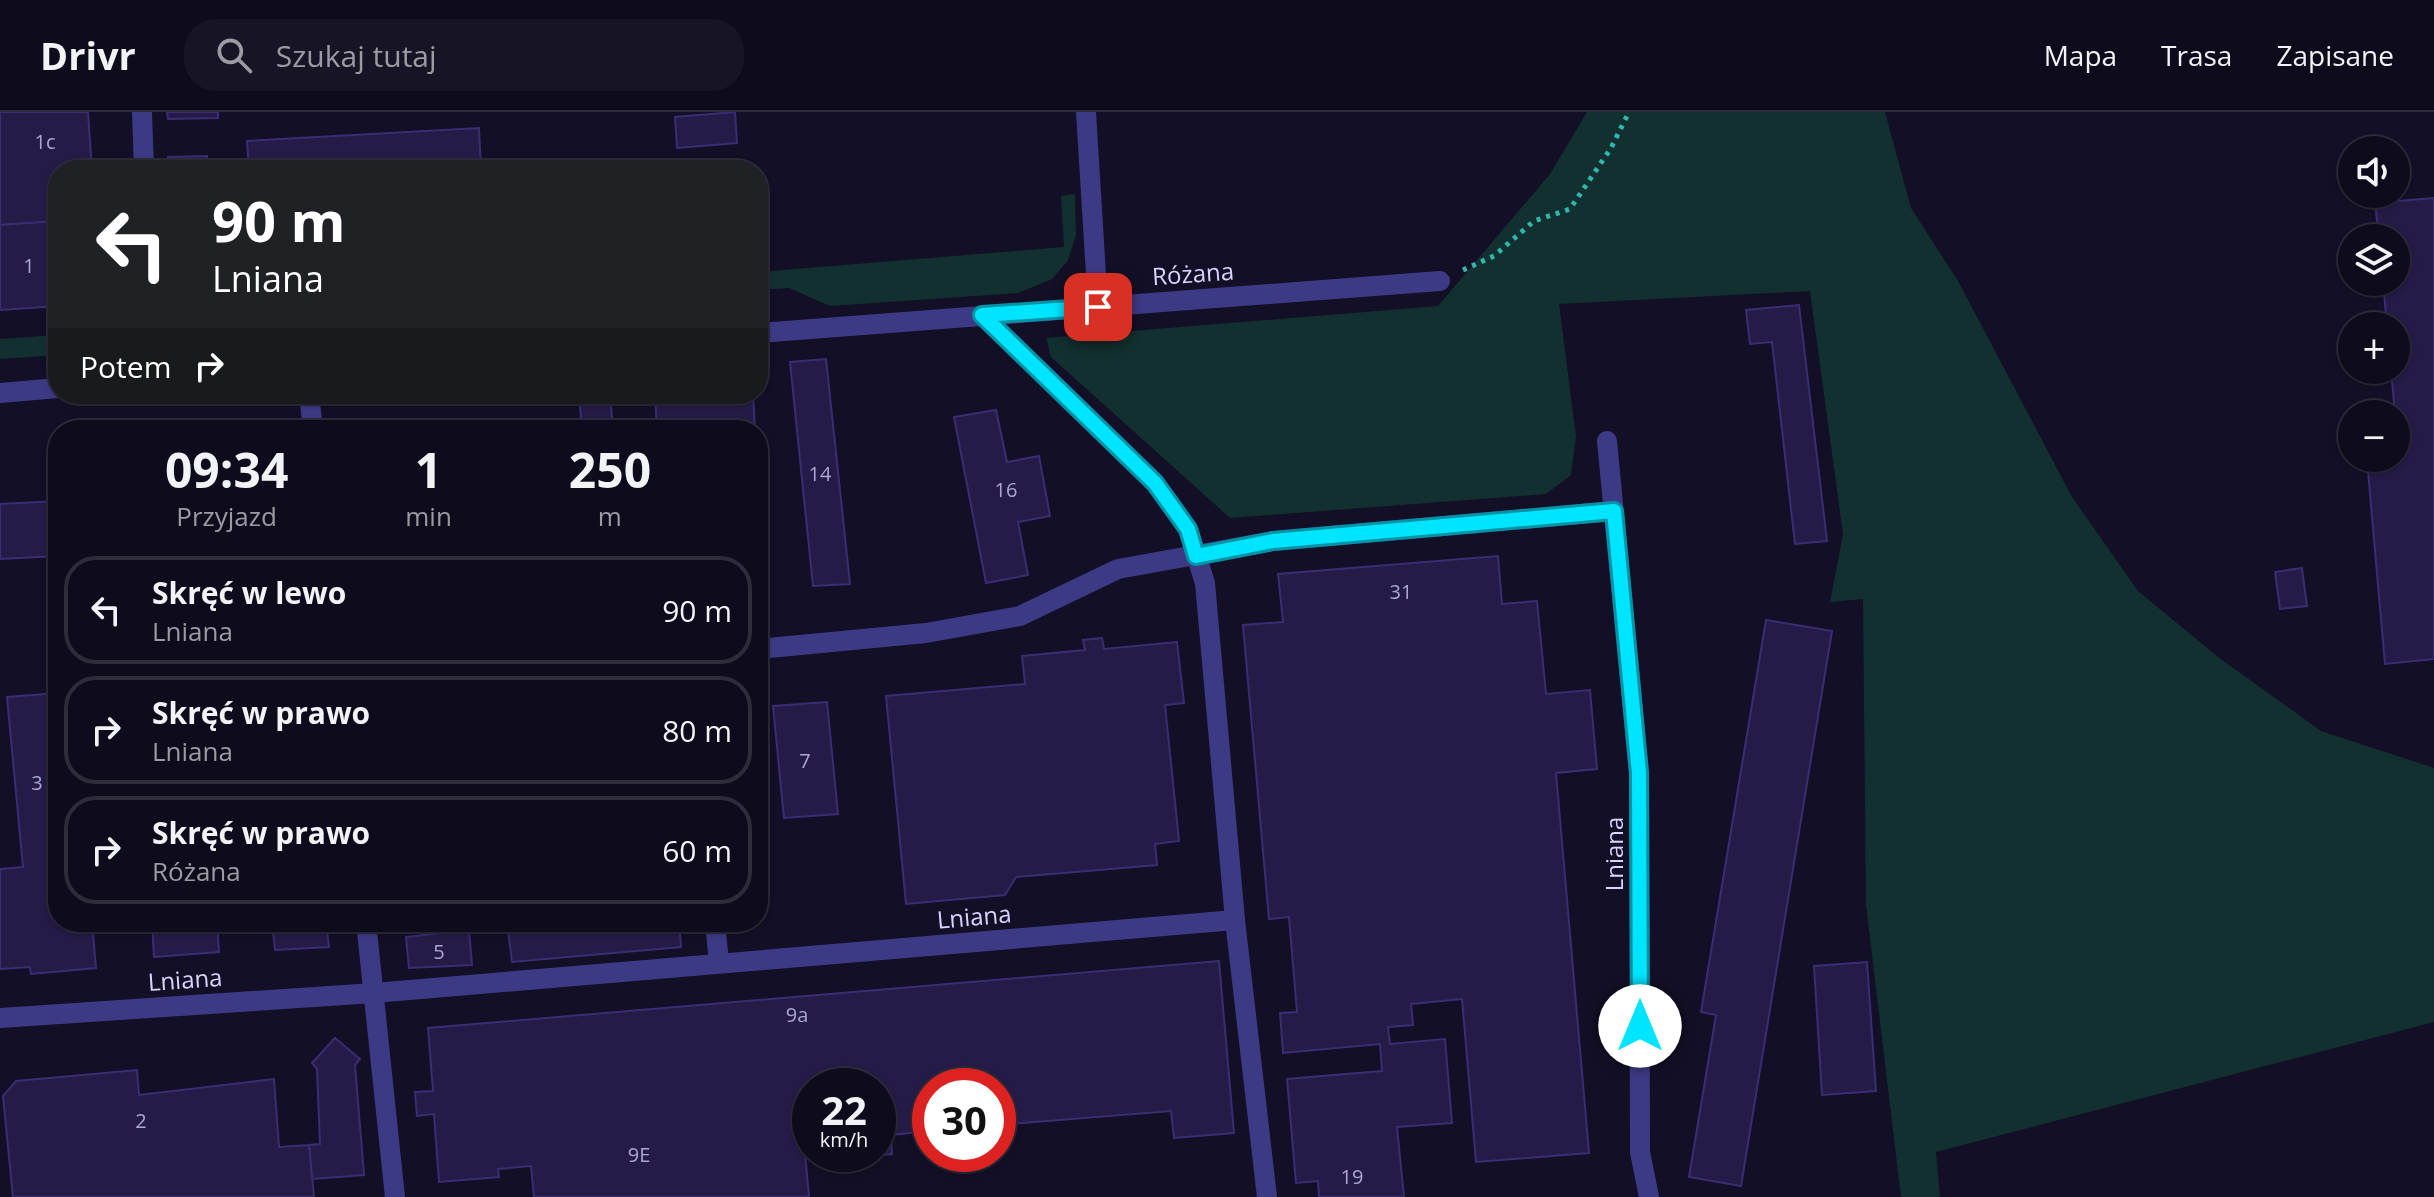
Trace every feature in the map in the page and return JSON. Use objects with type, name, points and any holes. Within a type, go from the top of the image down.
[{"type":"street","points":[[142,112],[144,160]]},
{"type":"street","points":[[1086,112],[1098,307]]},
{"type":"street","name":"Różana","points":[[768,332],[1440,281]]},
{"type":"street","points":[[982,315],[1155,483],[1188,529],[1205,583],[1235,920],[1267,1197]]},
{"type":"street","points":[[0,393],[48,389]]},
{"type":"street","name":"Lniana","points":[[1607,441],[1639,773],[1640,1152],[1649,1197]]},
{"type":"street","points":[[768,648],[926,633],[1020,616],[1118,569],[1273,541],[1614,511]]},
{"type":"street","name":"Lniana","points":[[0,1018],[374,993],[1235,920]]},
{"type":"street","points":[[367,932],[395,1197]]},
{"type":"street","points":[[716,932],[719,963]]},
{"type":"path","points":[[1440,281],[1494,256],[1534,221],[1570,209],[1611,148],[1629,112]]},
{"type":"green space","points":[[1587,112],[1885,112],[1911,208],[1958,281],[2072,497],[2138,591],[2218,657],[2321,731],[2434,768],[2434,1022],[1936,1152],[1940,1197],[1901,1197],[1866,905],[1863,599],[1830,602],[1843,534],[1810,291],[1559,304],[1576,436],[1571,475],[1546,494],[1230,518],[1051,357],[1046,338],[1438,306],[1550,174]]},
{"type":"green space","points":[[1075,194],[1076,235],[1068,260],[1052,279],[1018,293],[830,306],[789,288],[768,289],[768,271],[1064,247],[1061,196]]},
{"type":"green space","points":[[48,336],[48,356],[0,359],[0,339]]},
{"type":"building","points":[[0,112],[88,112],[91,160],[48,160],[48,222],[0,225]]},
{"type":"building","points":[[167,112],[218,112],[218,118],[168,119]]},
{"type":"building","points":[[735,112],[737,143],[677,148],[675,117]]},
{"type":"building","points":[[479,128],[481,160],[248,160],[247,141]]},
{"type":"building","points":[[207,156],[207,160],[168,160],[168,157]]},
{"type":"building","points":[[2434,198],[2434,659],[2385,664],[2368,472],[2410,472],[2410,400],[2394,400],[2392,384],[2410,384],[2410,312],[2386,312],[2384,296],[2410,296],[2410,224],[2377,224],[2376,208],[2410,208],[2410,200]]},
{"type":"building","points":[[48,222],[48,307],[0,310],[0,225]]},
{"type":"building","points":[[1799,305],[1827,541],[1795,544],[1772,342],[1750,344],[1746,310]]},
{"type":"building","points":[[826,359],[850,584],[813,586],[790,362]]},
{"type":"building","points":[[580,404],[611,404],[612,420],[581,420]]},
{"type":"building","points":[[656,404],[754,404],[754,420],[656,420]]},
{"type":"building","points":[[996,410],[1007,462],[1039,456],[1050,516],[1018,522],[1028,575],[986,583],[954,417]]},
{"type":"building","points":[[48,502],[48,557],[0,559],[0,504]]},
{"type":"building","points":[[1498,556],[1502,604],[1537,601],[1546,694],[1590,690],[1597,769],[1556,773],[1589,1153],[1476,1162],[1462,999],[1411,1004],[1413,1025],[1388,1027],[1390,1044],[1445,1039],[1452,1123],[1397,1127],[1404,1197],[1319,1197],[1318,1181],[1296,1183],[1287,1079],[1382,1071],[1380,1044],[1283,1053],[1280,1013],[1297,1012],[1289,917],[1269,919],[1243,625],[1283,622],[1278,574]]},
{"type":"building","points":[[2302,568],[2307,606],[2280,609],[2275,572]]},
{"type":"building","points":[[1766,620],[1832,631],[1741,1186],[1689,1177],[1716,1015],[1701,1012]]},
{"type":"building","points":[[1102,638],[1104,649],[1177,642],[1184,703],[1165,705],[1179,841],[1155,844],[1157,865],[1016,877],[1005,895],[906,904],[886,696],[1025,684],[1022,656],[1085,650],[1083,640]]},
{"type":"building","points":[[48,694],[48,932],[93,932],[96,968],[31,974],[30,967],[0,969],[0,869],[23,867],[7,697]]},
{"type":"building","points":[[827,702],[838,814],[784,818],[773,706]]},
{"type":"building","points":[[153,932],[218,932],[219,952],[154,957]]},
{"type":"building","points":[[273,932],[327,932],[329,947],[275,950]]},
{"type":"building","points":[[469,932],[472,965],[409,968],[406,937]]},
{"type":"building","points":[[508,932],[680,932],[681,947],[512,962]]},
{"type":"building","points":[[1219,961],[1234,1133],[1174,1138],[1171,1111],[1016,1124],[1016,1068],[912,1068],[912,1133],[896,1134],[896,1068],[792,1068],[792,1172],[807,1172],[809,1197],[534,1197],[531,1166],[498,1169],[499,1177],[439,1182],[434,1114],[417,1116],[415,1092],[433,1091],[428,1028]]},
{"type":"building","points":[[1867,962],[1876,1091],[1822,1095],[1814,966]]},
{"type":"building","points":[[335,1038],[360,1059],[355,1065],[364,1175],[312,1179],[309,1145],[320,1144],[317,1069],[312,1063]]},
{"type":"building","points":[[137,1070],[139,1095],[274,1079],[279,1147],[309,1145],[314,1197],[13,1197],[3,1096],[16,1081]]},
{"type":"route","points":[[1098,307],[982,315],[1155,483],[1188,529],[1196,556],[1273,541],[1614,511],[1639,773],[1640,1026]]}]
